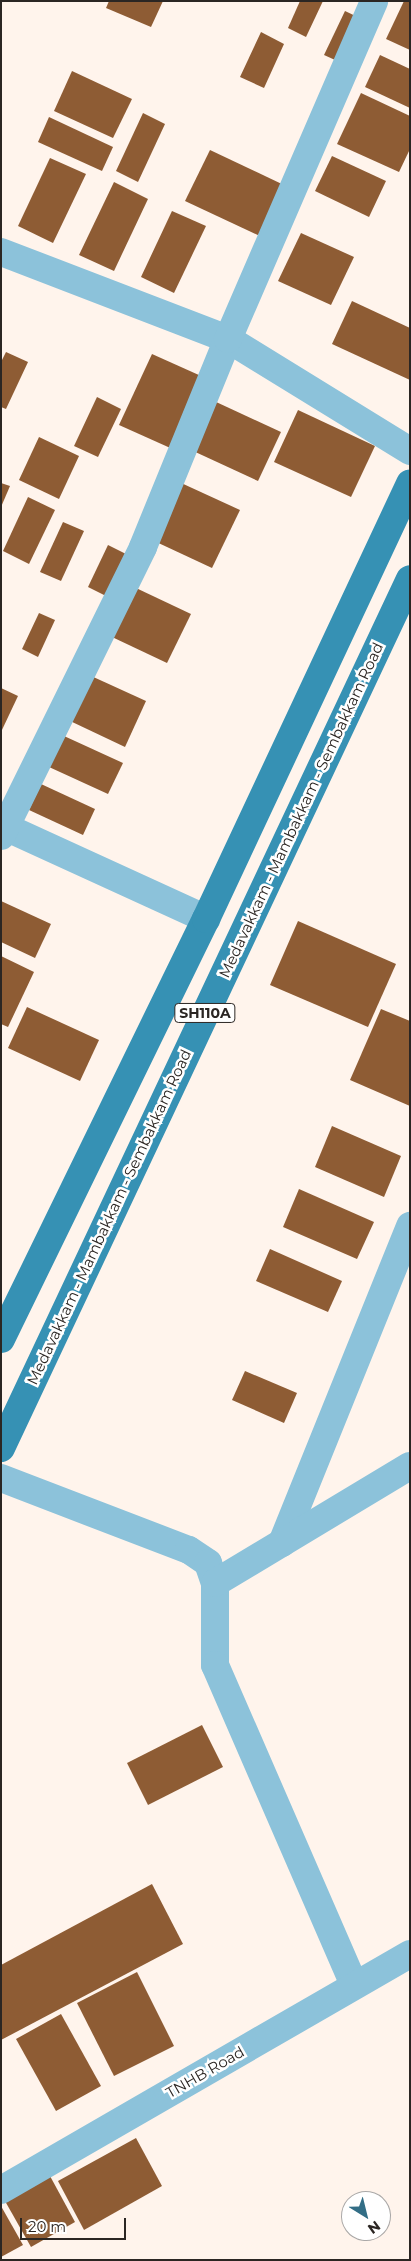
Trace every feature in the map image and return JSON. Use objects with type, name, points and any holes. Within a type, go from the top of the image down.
[{"type":"main road","name":"SH110A","points":[[1,1339],[206,919],[410,483]]},
{"type":"main road","name":"Medavakkam - Mambakkam - Sembakkam Road","points":[[1,1448],[410,579]]},
{"type":"street","points":[[206,919],[3,829],[143,547],[228,339],[374,1]]},
{"type":"street","points":[[1,252],[228,339],[410,451]]},
{"type":"street","points":[[282,1543],[410,1226]]},
{"type":"street","points":[[215,1583],[410,1466]]},
{"type":"street","points":[[1,1478],[189,1550],[208,1563],[215,1583],[216,1665],[354,1985]]},
{"type":"street","name":"TNHB Road","points":[[1,2190],[410,1954]]},
{"type":"building","points":[[109,1],[163,1],[151,27],[106,8]]},
{"type":"building","points":[[300,1],[323,1],[306,37],[288,28]]},
{"type":"building","points":[[404,1],[410,1],[410,50],[386,39]]},
{"type":"building","points":[[345,11],[364,20],[344,64],[324,55]]},
{"type":"building","points":[[261,32],[284,44],[264,88],[240,77]]},
{"type":"building","points":[[380,55],[410,69],[410,108],[365,87]]},
{"type":"building","points":[[72,71],[132,99],[113,138],[54,111]]},
{"type":"building","points":[[361,93],[410,116],[410,149],[399,172],[337,144]]},
{"type":"building","points":[[143,113],[165,124],[138,182],[116,171]]},
{"type":"building","points":[[49,117],[113,147],[102,171],[38,142]]},
{"type":"building","points":[[210,150],[286,186],[262,237],[185,201]]},
{"type":"building","points":[[332,156],[386,181],[369,217],[315,191]]},
{"type":"building","points":[[50,158],[86,174],[53,243],[18,226]]},
{"type":"building","points":[[114,182],[148,199],[114,271],[79,255]]},
{"type":"building","points":[[172,211],[206,226],[174,293],[141,277]]},
{"type":"building","points":[[301,233],[354,257],[331,305],[278,281]]},
{"type":"building","points":[[352,301],[410,328],[410,380],[332,344]]},
{"type":"building","points":[[6,352],[28,362],[6,409],[1,407],[1,362]]},
{"type":"building","points":[[152,354],[210,380],[177,451],[119,425]]},
{"type":"building","points":[[97,397],[121,409],[98,457],[74,446]]},
{"type":"building","points":[[214,401],[281,432],[258,481],[191,450]]},
{"type":"building","points":[[298,410],[375,446],[351,497],[274,462]]},
{"type":"building","points":[[39,437],[79,456],[59,499],[19,480]]},
{"type":"building","points":[[179,482],[240,510],[212,568],[152,540]]},
{"type":"building","points":[[1,483],[10,486],[1,507]]},
{"type":"building","points":[[28,497],[55,510],[29,564],[3,551]]},
{"type":"building","points":[[63,522],[84,531],[61,581],[40,572]]},
{"type":"building","points":[[108,545],[126,554],[106,596],[88,587]]},
{"type":"building","points":[[136,588],[191,614],[167,663],[112,637]]},
{"type":"building","points":[[39,613],[55,620],[38,657],[22,649]]},
{"type":"building","points":[[89,675],[146,701],[125,747],[68,720]]},
{"type":"building","points":[[1,688],[18,696],[1,732]]},
{"type":"building","points":[[64,736],[123,763],[108,794],[49,767]]},
{"type":"building","points":[[41,784],[95,809],[83,835],[29,810]]},
{"type":"building","points":[[1,901],[51,924],[35,958],[1,942]]},
{"type":"building","points":[[298,921],[396,964],[368,1027],[270,985]]},
{"type":"building","points":[[1,956],[34,972],[8,1027],[1,1024]]},
{"type":"building","points":[[27,1007],[99,1040],[80,1081],[8,1048]]},
{"type":"building","points":[[381,1009],[410,1021],[410,1106],[350,1080]]},
{"type":"building","points":[[332,1126],[401,1156],[384,1197],[315,1167]]},
{"type":"building","points":[[299,1189],[374,1222],[357,1259],[283,1227]]},
{"type":"building","points":[[270,1249],[342,1281],[328,1312],[256,1281]]},
{"type":"building","points":[[245,1371],[297,1393],[284,1423],[232,1400]]},
{"type":"building","points":[[202,1725],[223,1767],[148,1805],[127,1763]]},
{"type":"building","points":[[152,1884],[183,1944],[1,2040],[1,1965]]},
{"type":"building","points":[[137,1972],[174,2046],[114,2076],[77,2003]]},
{"type":"building","points":[[61,2014],[101,2086],[56,2111],[16,2039]]},
{"type":"building","points":[[136,2138],[162,2186],[84,2230],[58,2181]]},
{"type":"building","points":[[50,2176],[75,2222],[31,2247],[5,2201]]},
{"type":"building","points":[[1,2206],[23,2245],[1,2257]]}]
